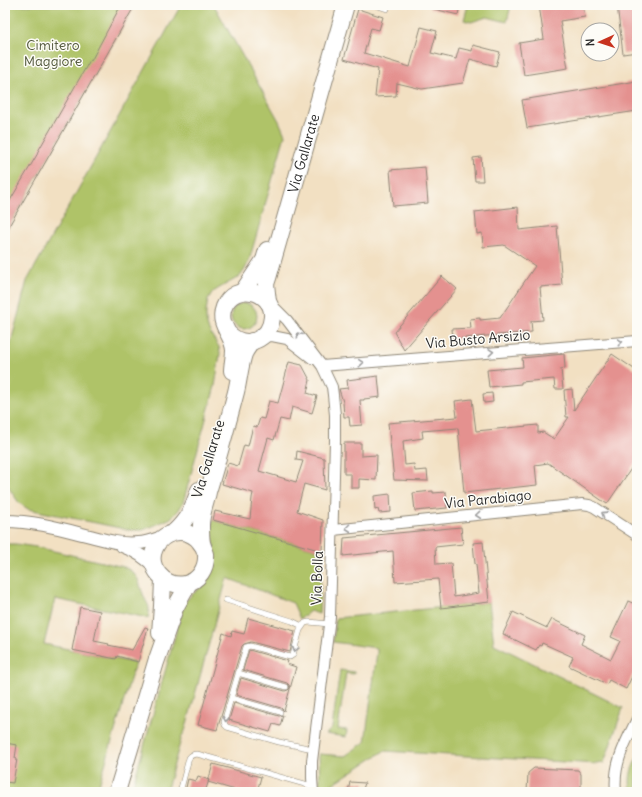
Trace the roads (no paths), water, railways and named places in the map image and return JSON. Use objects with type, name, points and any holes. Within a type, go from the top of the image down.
[{"type":"main road","name":"Via Gallarate","points":[[156,662],[162,606],[159,574],[154,564],[153,556],[155,548],[160,541],[180,527],[189,516],[195,503],[230,384],[234,349],[222,321],[225,303],[231,296],[244,291],[264,260],[337,5]]},
{"type":"main road","name":"Via Gallarate","points":[[117,792],[156,662],[175,608],[189,583],[197,578],[203,571],[206,562],[206,553],[202,545],[201,520],[236,390],[244,353],[268,330],[272,323],[272,314],[266,284],[346,5]]},
{"type":"main road","points":[[244,291],[257,293],[269,304]]},
{"type":"main road","points":[[228,333],[239,340],[248,342],[257,339]]},
{"type":"main road","points":[[170,534],[182,532],[190,534],[197,538],[202,545]]},
{"type":"main road","points":[[159,574],[171,583],[180,585],[189,583]]},
{"type":"street","name":"Via Bolla","points":[[269,304],[287,320],[322,366],[332,387],[335,415],[333,530],[329,624],[313,748],[313,789]]},
{"type":"street","name":"Via Bolla","points":[[257,339],[272,336],[287,340],[322,366]]},
{"type":"street","name":"Via Busto Arsizio","points":[[322,366],[637,341]]},
{"type":"street","name":"Via Parabiago","points":[[333,530],[582,504],[594,507],[637,535]]},
{"type":"street","points":[[5,519],[32,522],[122,543],[138,544],[152,541],[170,534]]},
{"type":"street","points":[[104,539],[137,552],[151,562],[159,574]]},
{"type":"street","points":[[616,792],[616,770],[619,758],[637,719]]},
{"type":"lane","points":[[375,5],[387,9]]},
{"type":"lane","points":[[226,600],[303,625]]},
{"type":"lane","points":[[313,748],[275,741],[226,726],[224,722],[245,649],[248,646],[292,657],[300,630],[305,623],[329,624]]},
{"type":"lane","points":[[238,673],[286,687]]},
{"type":"lane","points":[[231,698],[280,712]]},
{"type":"lane","points":[[180,792],[189,758],[194,754],[313,789]]},
{"type":"park label","name":"Cimitero Maggiore","points":[[53,54]]}]
